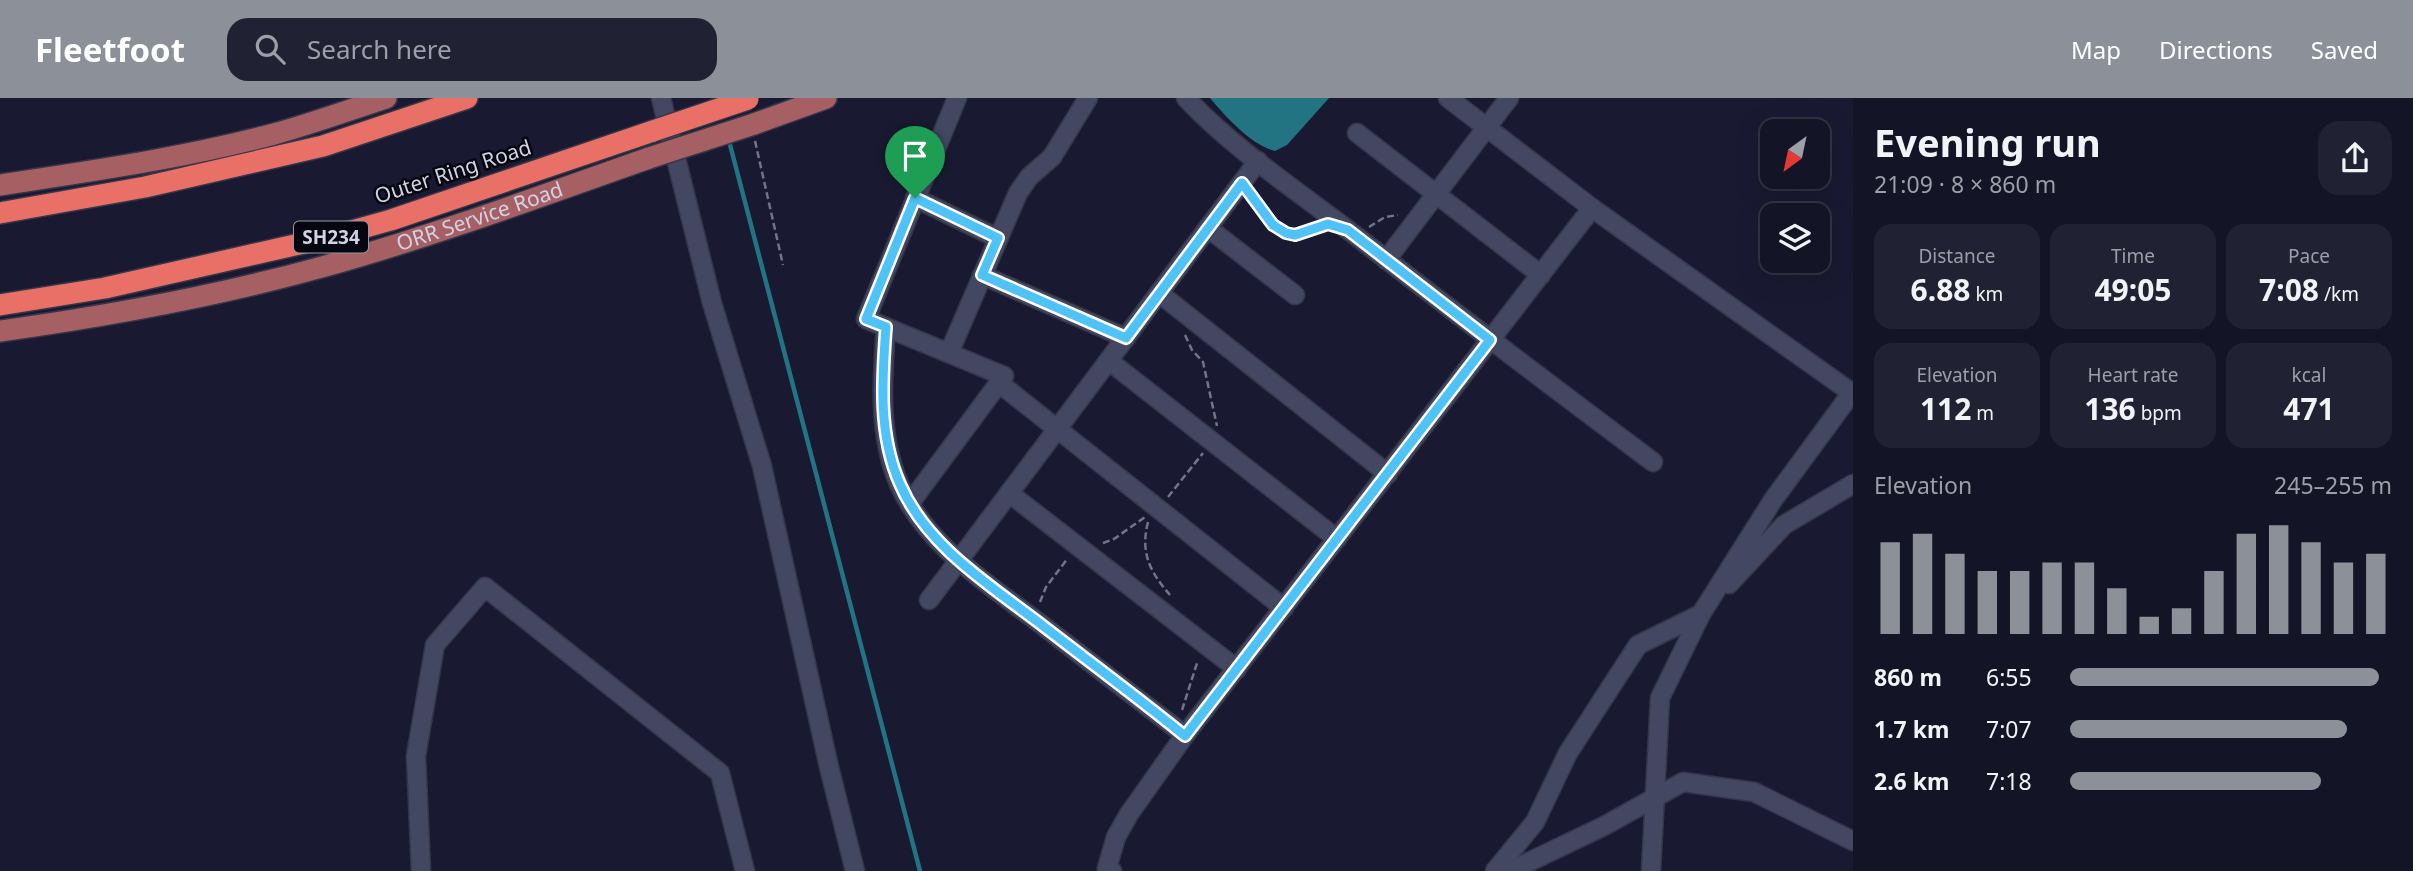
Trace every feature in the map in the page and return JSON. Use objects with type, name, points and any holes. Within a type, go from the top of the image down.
[{"type":"highway","points":[[0,213],[145,187],[296,153],[467,98]]},
{"type":"highway","name":"Outer Ring Road","points":[[0,304],[105,288],[330,237],[391,220],[750,98]]},
{"type":"main road","points":[[0,185],[128,165],[236,143],[275,134],[386,98]]},
{"type":"main road","name":"ORR Service Road","points":[[0,331],[177,302],[322,267],[485,215],[649,158],[753,129],[826,98]]},
{"type":"street","points":[[661,98],[712,303],[762,466],[855,871]]},
{"type":"street","points":[[910,503],[1004,376],[866,319],[957,98]]},
{"type":"street","points":[[949,353],[1018,193],[1029,177],[1052,157],[1088,98]]},
{"type":"street","points":[[1186,98],[1258,161],[1653,462]]},
{"type":"street","points":[[1448,98],[1592,208],[1852,392],[1773,499],[1700,614],[1660,698],[1651,871]]},
{"type":"street","points":[[1386,260],[1509,98]]},
{"type":"street","points":[[1357,133],[1541,275]]},
{"type":"street","points":[[929,600],[1258,161]]},
{"type":"street","points":[[915,198],[998,238]]},
{"type":"street","points":[[1109,870],[1116,837],[1129,814],[1185,736],[1592,208]]},
{"type":"street","points":[[1208,228],[1295,295]]},
{"type":"street","points":[[982,275],[1126,338]]},
{"type":"street","points":[[1159,293],[1388,474]]},
{"type":"street","points":[[886,327],[882,390],[887,436],[899,484],[910,503],[958,561],[1185,736]]},
{"type":"street","points":[[1108,361],[1337,539]]},
{"type":"street","points":[[999,383],[1284,608]]},
{"type":"street","points":[[1495,871],[1535,822],[1568,753],[1638,645],[1700,614],[1784,525],[1853,484]]},
{"type":"street","points":[[1009,493],[1237,669]]},
{"type":"street","points":[[421,871],[416,756],[435,645],[485,587],[720,773],[745,871]]},
{"type":"street","points":[[1510,871],[1604,826],[1683,782],[1754,792],[1853,841]]},
{"type":"path","points":[[753,129],[783,265]]},
{"type":"path","points":[[1242,183],[1273,225],[1295,235],[1328,224],[1348,230],[1369,227],[1385,217],[1422,212]]},
{"type":"path","points":[[1028,614],[1043,598],[1046,587],[1071,555],[1114,539],[1157,507],[1175,491],[1212,442],[1216,432],[1216,415],[1203,362],[1192,350],[1183,331],[1182,312]]},
{"type":"shaded area","points":[[1210,98],[1329,98],[1287,145],[1275,151],[1248,137]]},
{"type":"waterway","points":[[728,137],[920,871]]},
{"type":"route","points":[[1242,183],[1273,225],[1295,235],[1328,224],[1348,230],[1490,340],[1185,736],[958,561],[922,520],[899,484],[883,409],[886,327],[866,319],[915,198],[998,238],[982,275],[1126,338],[1242,183]]}]
